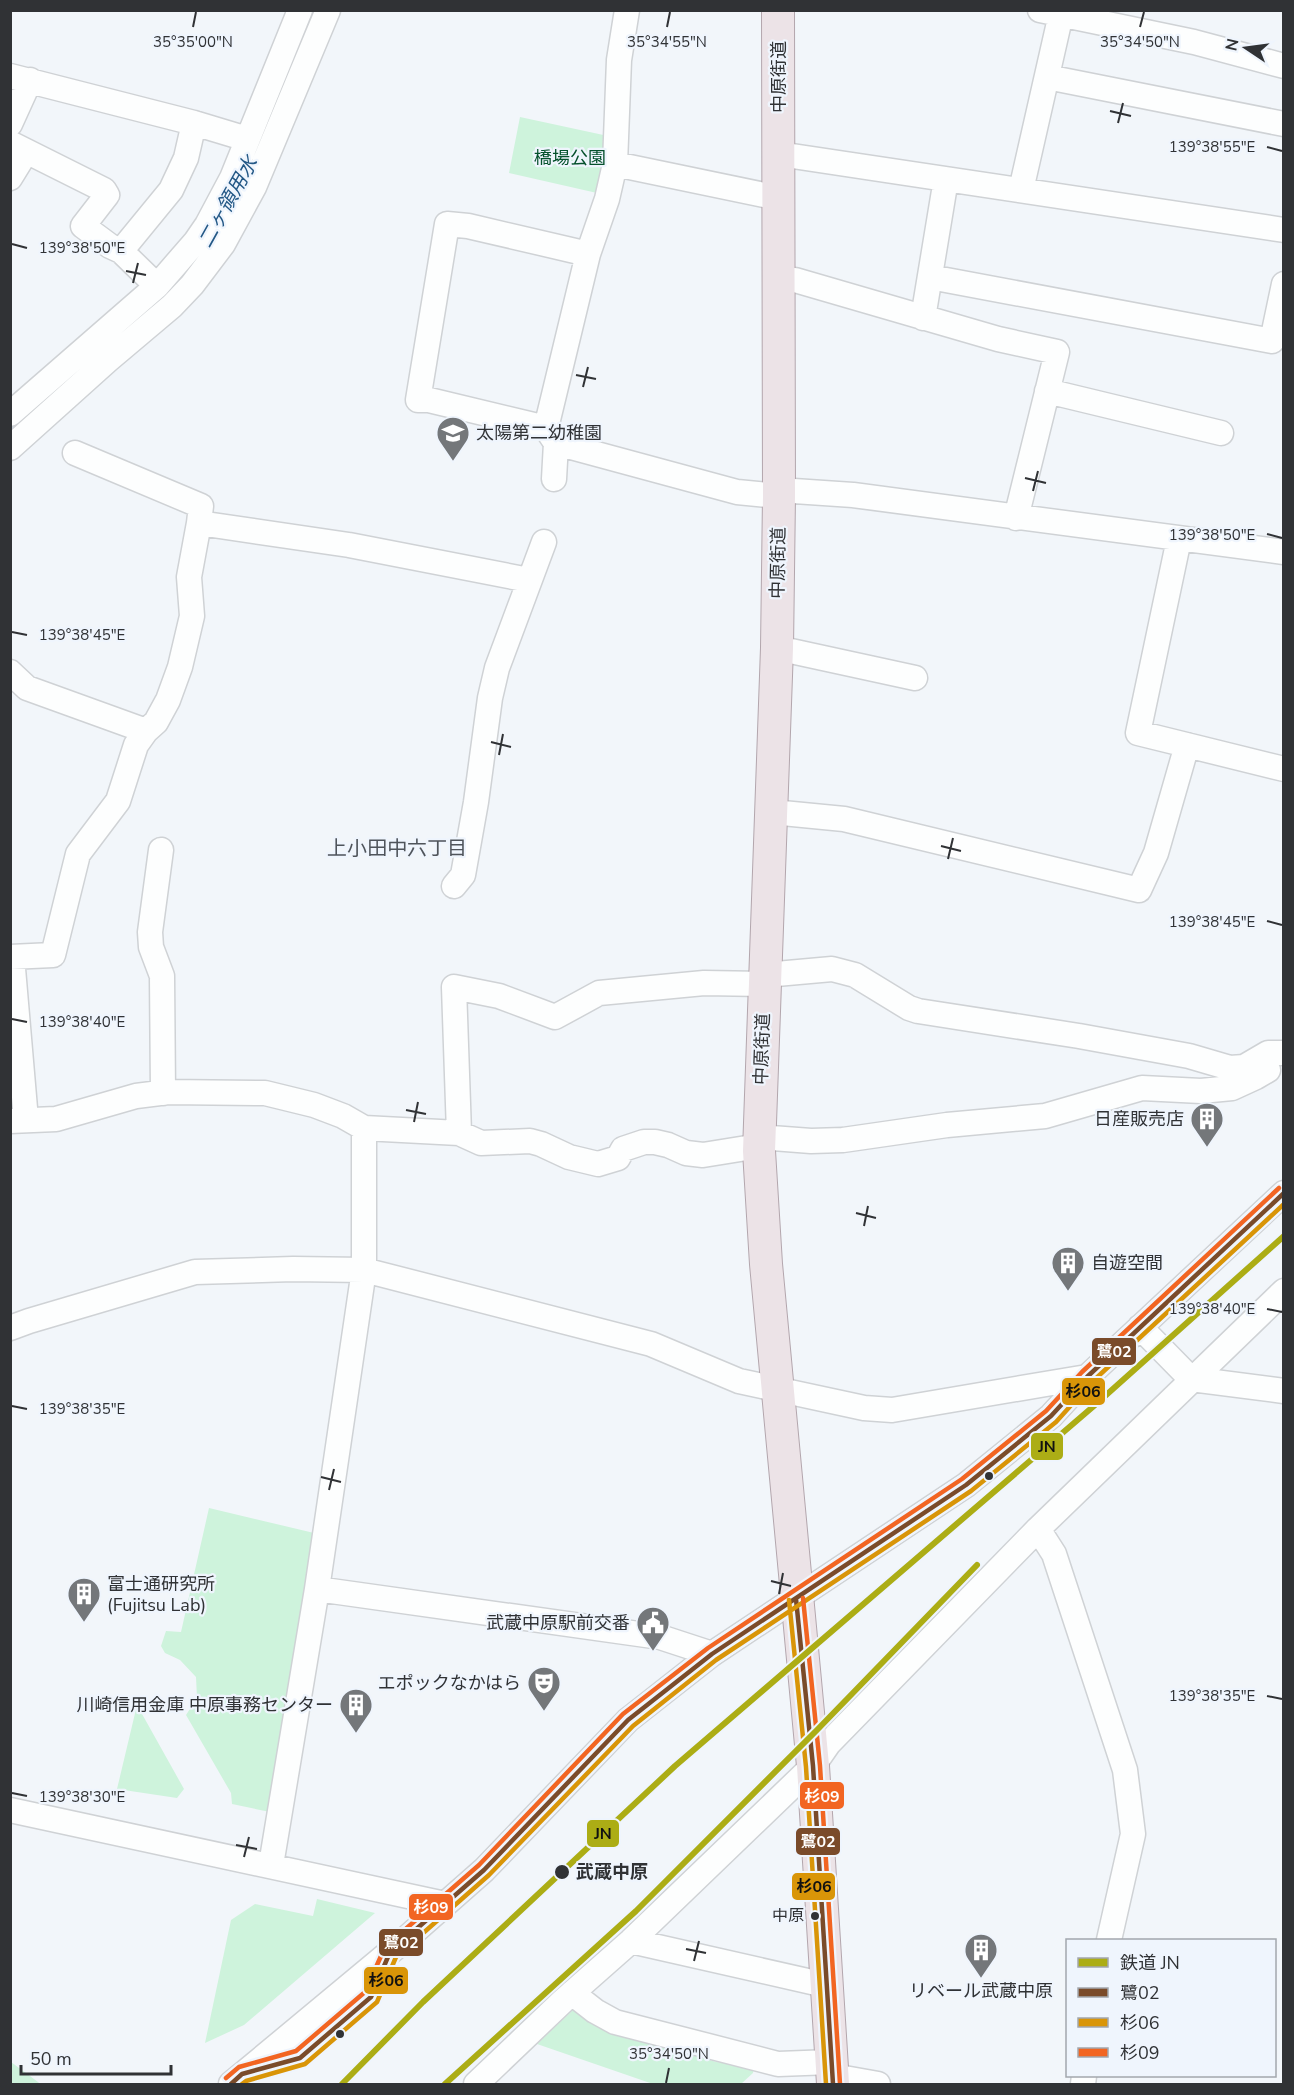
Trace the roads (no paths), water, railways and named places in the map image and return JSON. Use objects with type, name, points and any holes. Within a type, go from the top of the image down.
[{"type":"main road","name":"中原街道","points":[[778,10],[777,648],[759,1141],[761,1212],[813,1766],[832,2074]]},
{"type":"street","points":[[10,414],[157,286],[196,241],[232,178],[300,10]]},
{"type":"street","points":[[10,448],[172,306],[192,285],[224,244],[254,187],[328,10]]},
{"type":"street","points":[[554,479],[551,436],[588,255],[607,199],[615,164],[619,60],[627,10]]},
{"type":"street","points":[[1021,190],[1047,77],[1050,12],[1194,42],[1284,66]]},
{"type":"street","points":[[1047,77],[1284,123]]},
{"type":"street","points":[[10,124],[20,78],[248,139]]},
{"type":"street","points":[[121,251],[171,190],[186,158],[194,123]]},
{"type":"street","points":[[10,178],[18,148],[104,190],[106,195],[83,226],[110,246],[121,251],[157,286]]},
{"type":"street","points":[[779,154],[1284,230]]},
{"type":"street","points":[[615,164],[779,198]]},
{"type":"street","points":[[923,318],[946,179]]},
{"type":"street","points":[[588,255],[468,226],[447,224],[418,400],[551,436],[737,492],[853,495],[1284,552]]},
{"type":"street","points":[[930,276],[1272,341],[1284,284]]},
{"type":"street","points":[[778,280],[795,280],[998,339],[1057,352],[1016,518]]},
{"type":"street","points":[[1047,391],[1221,433]]},
{"type":"street","points":[[75,453],[201,506],[189,578],[192,616],[180,667],[168,700],[156,722],[136,745],[118,801],[78,854],[54,955],[11,957],[18,1121],[56,1119],[136,1096],[168,1092],[265,1093],[314,1105],[343,1116],[364,1128],[459,1133],[481,1143],[530,1142],[541,1144],[569,1157],[598,1164],[618,1158],[623,1149],[644,1142],[655,1142],[686,1153],[703,1155],[759,1141],[843,1140],[948,1125],[1045,1116],[1142,1088],[1201,1091],[1232,1088],[1256,1077],[1284,1059]]},
{"type":"street","points":[[199,523],[349,545],[529,580]]},
{"type":"street","points":[[1179,539],[1138,733],[1284,770]]},
{"type":"street","points":[[454,886],[463,874],[476,802],[490,698],[497,668],[544,542]]},
{"type":"street","points":[[777,648],[915,678]]},
{"type":"street","points":[[10,672],[27,688],[146,731]]},
{"type":"street","points":[[772,813],[844,819],[1139,890],[1156,853],[1187,745]]},
{"type":"street","points":[[161,850],[150,932],[151,947],[162,976],[163,1093]]},
{"type":"street","points":[[459,1133],[454,987],[506,998],[555,1017],[599,993],[765,980],[832,969],[855,975],[909,1008],[918,1011],[1189,1056],[1230,1068],[1244,1067],[1268,1053],[1284,1053]]},
{"type":"street","points":[[271,1865],[317,1589],[364,1270],[364,1128]]},
{"type":"street","points":[[231,2085],[484,1870],[628,1720],[712,1654],[966,1485],[1051,1416],[1087,1377],[1284,1193]]},
{"type":"street","points":[[10,1329],[29,1321],[195,1272],[293,1269],[364,1270],[651,1344],[739,1381],[864,1408],[892,1410],[1087,1377]]},
{"type":"street","points":[[476,2085],[518,2046],[532,2029],[632,1941],[813,1766],[829,1743],[1038,1530],[1284,1291]]},
{"type":"street","points":[[1140,1327],[1191,1379],[1284,1391]]},
{"type":"street","points":[[1038,1530],[1054,1554],[1125,1770],[1133,1834],[1109,1939]]},
{"type":"street","points":[[317,1589],[660,1637],[712,1654]]},
{"type":"street","points":[[10,1809],[445,1904]]},
{"type":"street","points":[[632,1941],[825,1984]]},
{"type":"street","points":[[572,1993],[595,2011],[615,2022],[778,2064],[878,2085]]},
{"type":"waterway","name":"二ヶ領用水","points":[[10,430],[168,292],[214,236],[260,143],[314,10]]},
{"type":"rail line","name":"JN","points":[[342,2084],[423,2002],[675,1766],[1095,1405],[1284,1236]]},
{"type":"rail line","name":"JN","points":[[445,2084],[636,1911],[816,1731],[977,1565]]},
{"type":"place","name":"太陽第二幼稚園","points":[[453,462]]},
{"type":"place","name":"日産販売店","points":[[1207,1148]]},
{"type":"place","name":"自遊空間","points":[[1068,1292]]},
{"type":"place","name":"富士通研究所 (Fujitsu Lab)","points":[[84,1623]]},
{"type":"place","name":"武蔵中原駅前交番","points":[[653,1652]]},
{"type":"place","name":"エポックなかはら","points":[[544,1712]]},
{"type":"place","name":"川崎信用金庫 中原事務センター","points":[[356,1734]]},
{"type":"place","name":"武蔵中原","points":[[562,1872]]},
{"type":"place","name":"中原","points":[[815,1916]]},
{"type":"place","name":"リベール武蔵中原","points":[[981,1979]]},
{"type":"district","name":"上小田中六丁目","points":[[397,848]]},
{"type":"park label","name":"橋場公園","points":[[570,158]]}]
